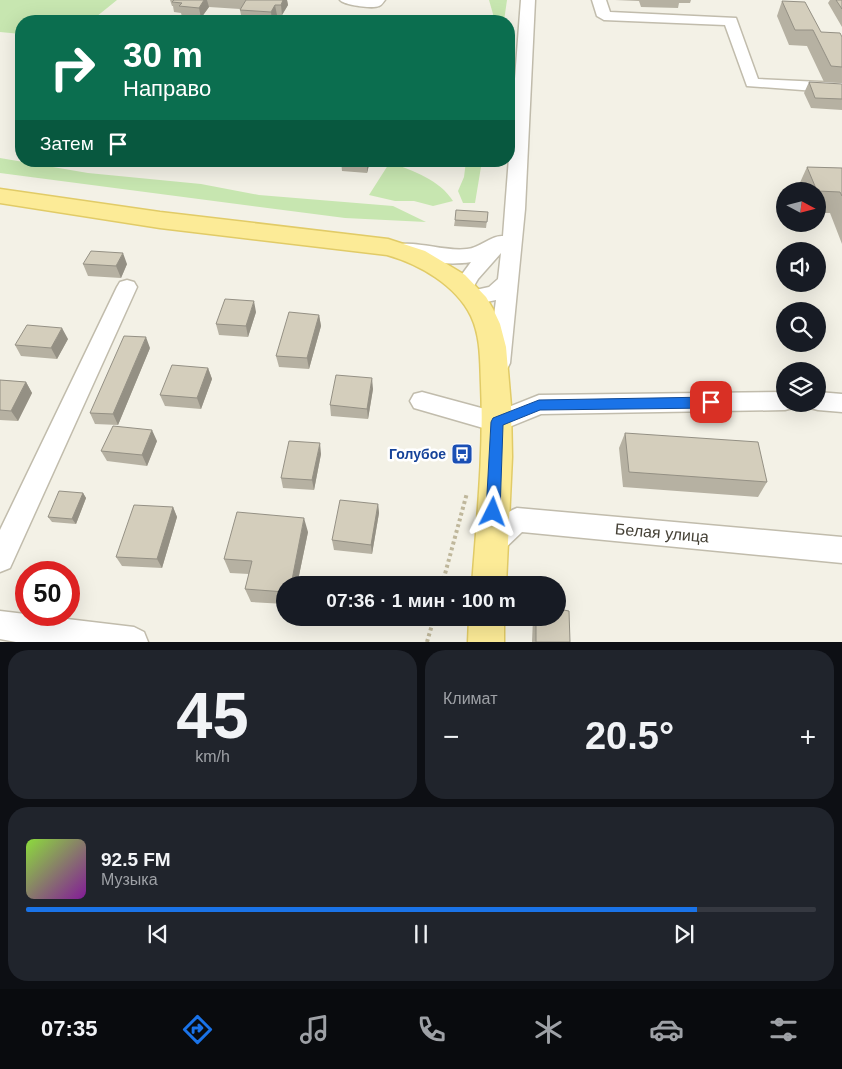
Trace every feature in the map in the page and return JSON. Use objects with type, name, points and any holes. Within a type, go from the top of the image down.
[{"type":"main road","points":[[0,196],[126,216],[356,242],[391,248],[421,259],[437,268],[467,293],[483,314],[490,329],[497,408],[490,576]]},
{"type":"main road","points":[[486,642],[487,626]]},
{"type":"street","points":[[347,0],[375,2],[378,0]]},
{"type":"street","points":[[497,408],[515,213],[528,0]]},
{"type":"street","points":[[599,0],[604,16],[731,21],[752,83],[842,88]]},
{"type":"street","points":[[508,282],[495,293],[467,293],[474,270],[501,242],[512,227],[515,213]]},
{"type":"street","points":[[391,248],[462,257],[484,253],[501,242]]},
{"type":"street","points":[[0,559],[127,287]]},
{"type":"street","points":[[422,401],[497,408],[539,405],[776,401]]},
{"type":"street","points":[[826,401],[842,403]]},
{"type":"street","name":"Белая улица","points":[[492,543],[517,520],[842,550]]},
{"type":"street","points":[[0,625],[134,642]]},
{"type":"path","points":[[444,576],[467,493]]},
{"type":"path","points":[[427,642],[432,626]]},
{"type":"green space","points":[[0,0],[117,0],[98,15],[15,15],[15,33],[0,32]]},
{"type":"green space","points":[[489,0],[507,0],[505,15],[493,14]]},
{"type":"green space","points":[[0,158],[15,161],[15,167],[53,167],[88,173],[201,184],[259,195],[393,206],[426,222],[345,218],[0,173]]},
{"type":"green space","points":[[387,167],[402,167],[441,187],[453,201],[433,206],[414,201],[395,201],[369,195]]},
{"type":"green space","points":[[465,167],[481,167],[475,203],[463,203],[458,191],[464,177]]},
{"type":"building","points":[[174,0],[204,0],[199,8],[179,6],[182,3],[172,2]]},
{"type":"building","points":[[246,0],[283,0],[281,5],[275,5],[271,12],[240,10]]},
{"type":"building","points":[[836,0],[842,0],[842,9]]},
{"type":"building","points":[[782,1],[805,2],[821,32],[840,33],[842,37],[842,67],[831,66],[813,30],[795,30]]},
{"type":"building","points":[[809,82],[842,84],[842,99],[815,98]]},
{"type":"building","points":[[807,167],[842,168],[842,196],[840,192],[826,191],[826,182],[813,182]]},
{"type":"building","points":[[456,210],[488,212],[487,222],[455,220]]},
{"type":"building","points":[[91,251],[123,253],[116,266],[83,264]]},
{"type":"building","points":[[225,299],[254,301],[246,326],[216,324]]},
{"type":"building","points":[[289,312],[319,315],[307,358],[276,356]]},
{"type":"building","points":[[27,325],[62,328],[51,348],[15,345]]},
{"type":"building","points":[[124,336],[146,337],[113,414],[90,413]]},
{"type":"building","points":[[172,365],[208,368],[197,398],[160,395]]},
{"type":"building","points":[[336,375],[372,378],[367,409],[330,405]]},
{"type":"building","points":[[0,380],[26,382],[11,411],[0,410]]},
{"type":"building","points":[[113,426],[152,430],[142,455],[101,451]]},
{"type":"building","points":[[625,433],[758,442],[767,482],[629,472]]},
{"type":"building","points":[[289,441],[320,443],[312,480],[281,478]]},
{"type":"building","points":[[59,491],[83,493],[72,519],[48,517]]},
{"type":"building","points":[[340,500],[378,504],[371,545],[332,540]]},
{"type":"building","points":[[134,505],[173,507],[157,559],[116,557]]},
{"type":"building","points":[[237,512],[304,518],[293,576],[276,576],[276,591],[245,589],[252,561],[224,559]]},
{"type":"building","points":[[566,610],[569,611],[570,642],[536,642],[536,626],[566,626]]},
{"type":"place","name":"Голубое","points":[[462,454]]},
{"type":"route","points":[[493,512],[497,422],[539,405],[711,402]]}]
